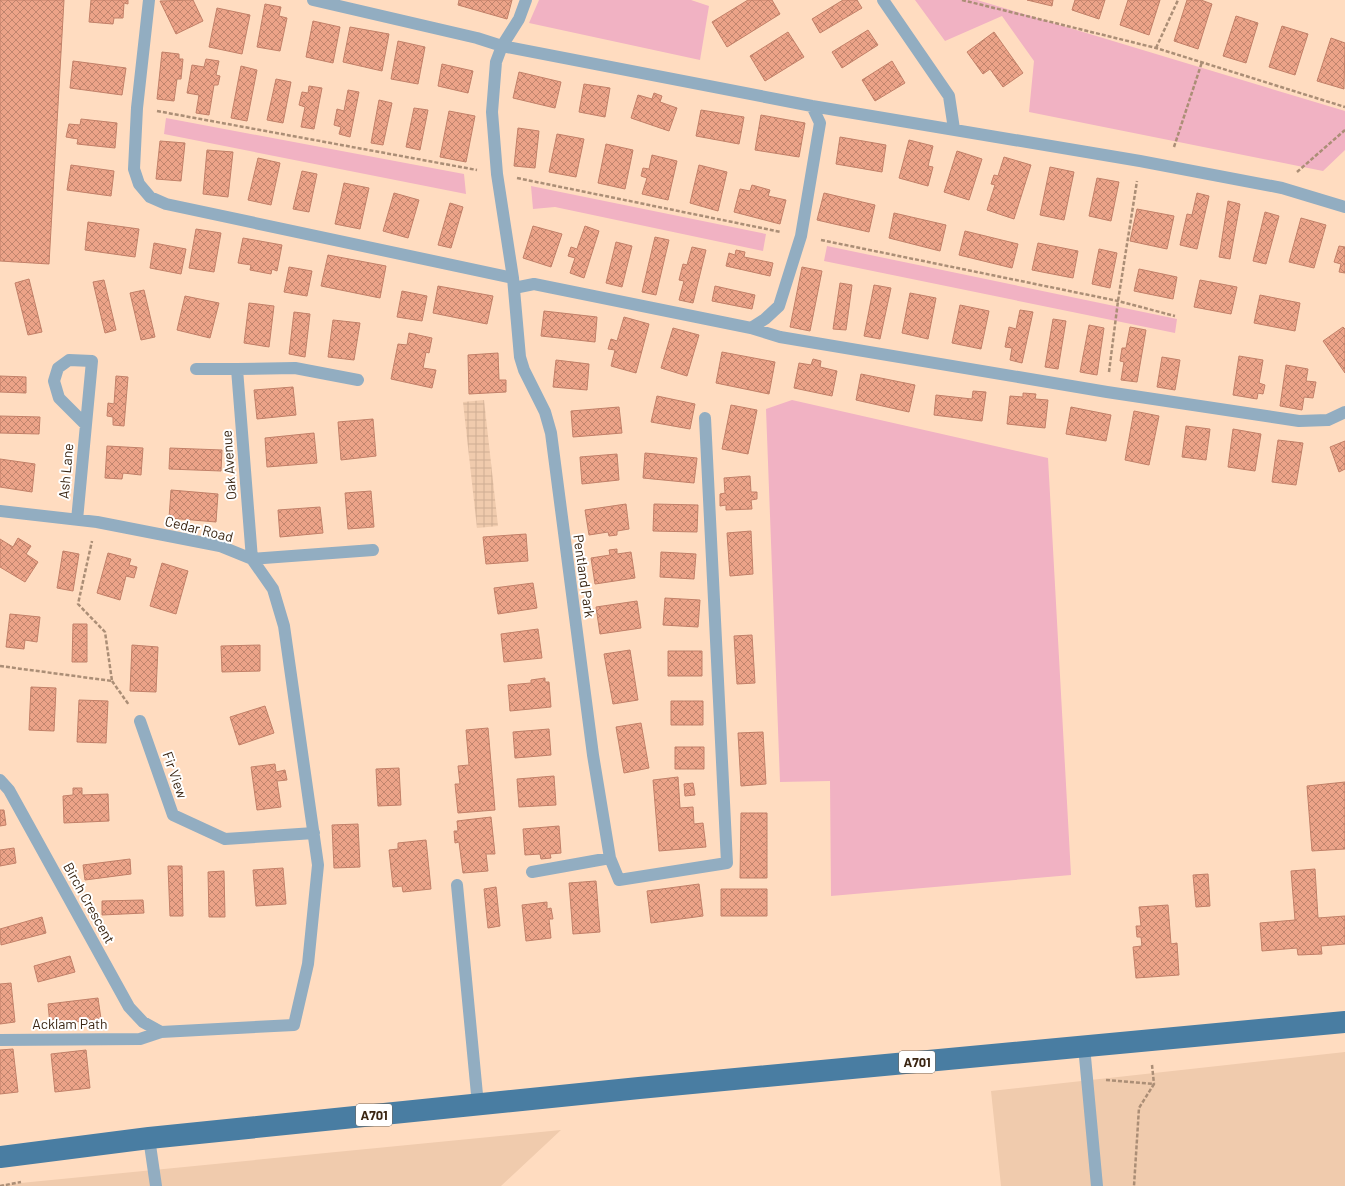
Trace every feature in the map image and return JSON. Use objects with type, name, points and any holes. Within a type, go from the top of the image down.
[{"type":"main road","name":"A701","points":[[0,1157],[149,1138],[1084,1046],[1345,1022]]},
{"type":"lane","points":[[149,0],[137,108],[134,169],[139,184],[150,197],[166,204],[513,283],[534,284],[751,328],[780,337],[1107,392],[1299,421],[1328,420],[1345,412]]},
{"type":"lane","points":[[313,0],[477,38],[502,46],[812,106],[1140,161],[1282,188],[1345,207]]},
{"type":"lane","name":"Pentland Park","points":[[526,0],[519,19],[502,46],[496,62],[492,112],[497,174],[513,283],[520,357],[524,370],[545,412],[551,433],[592,747],[610,858],[619,880],[727,863],[705,418]]},
{"type":"lane","points":[[883,0],[949,96],[954,129]]},
{"type":"lane","points":[[751,328],[765,319],[779,306],[801,236],[820,122],[812,106]]},
{"type":"lane","name":"Ash Lane","points":[[77,520],[86,425],[92,361],[69,360],[58,368],[54,381],[59,398],[86,425]]},
{"type":"lane","points":[[196,369],[295,368],[358,380]]},
{"type":"lane","name":"Oak Avenue","points":[[237,369],[252,559]]},
{"type":"lane","name":"Cedar Road","points":[[0,511],[97,522],[220,546],[252,559]]},
{"type":"lane","points":[[252,559],[373,550]]},
{"type":"lane","points":[[252,559],[273,589],[284,626],[314,833]]},
{"type":"lane","name":"Fir View","points":[[140,721],[173,815],[225,839],[314,833]]},
{"type":"lane","name":"Birch Crescent","points":[[0,780],[9,790],[129,1007],[143,1022],[161,1032]]},
{"type":"lane","name":"Acklam Path","points":[[0,1040],[140,1039],[161,1032],[294,1025],[308,964],[318,865],[314,833]]},
{"type":"lane","points":[[532,872],[610,858]]},
{"type":"lane","points":[[457,885],[478,1105]]},
{"type":"lane","points":[[1084,1046],[1097,1186]]},
{"type":"lane","points":[[149,1138],[156,1186]]},
{"type":"path","points":[[962,0],[1156,48],[1345,106]]},
{"type":"path","points":[[1156,48],[1178,0]]},
{"type":"path","points":[[1174,149],[1202,62]]},
{"type":"path","points":[[137,108],[497,174],[1118,301],[1175,316]]},
{"type":"path","points":[[1298,170],[1345,130]]},
{"type":"path","points":[[1107,392],[1118,301],[1140,161]]},
{"type":"path","points":[[97,522],[78,604],[105,632],[112,682],[140,721]]},
{"type":"path","points":[[0,666],[112,682]]},
{"type":"path","points":[[1088,1078],[1154,1084],[1139,1108],[1134,1186]]},
{"type":"shaded area","points":[[539,0],[691,0],[709,6],[700,60],[529,23]]},
{"type":"shaded area","points":[[915,0],[977,0],[1345,111],[1345,150],[1323,171],[1029,112],[1034,61],[1002,16],[945,41]]},
{"type":"shaded area","points":[[166,118],[464,174],[466,194],[164,134]]},
{"type":"shaded area","points":[[531,186],[766,234],[763,251],[555,207],[533,209]]},
{"type":"shaded area","points":[[827,246],[1177,319],[1175,333],[824,261]]},
{"type":"shaded area","points":[[484,400],[498,526],[477,528],[463,402]]},
{"type":"shaded area","points":[[792,400],[1048,458],[1071,875],[831,896],[830,781],[780,782],[766,409]]},
{"type":"shaded area","points":[[1345,1052],[1345,1186],[1001,1186],[991,1091]]},
{"type":"shaded area","points":[[561,1130],[501,1186],[0,1186],[0,1185]]},
{"type":"building","points":[[0,0],[64,0],[49,264],[0,261]]},
{"type":"building","points":[[91,0],[128,0],[128,4],[124,3],[123,18],[114,18],[113,24],[89,22]]},
{"type":"building","points":[[193,0],[203,21],[176,34],[160,1]]},
{"type":"building","points":[[459,0],[512,0],[507,19],[458,5]]},
{"type":"building","points":[[748,0],[772,0],[780,14],[727,47],[712,22]]},
{"type":"building","points":[[843,0],[857,0],[862,8],[820,33],[812,19]]},
{"type":"building","points":[[1027,0],[1053,0],[1052,6]]},
{"type":"building","points":[[1075,0],[1105,0],[1099,19],[1072,10]]},
{"type":"building","points":[[1128,0],[1160,0],[1149,35],[1120,25]]},
{"type":"building","points":[[1187,0],[1201,0],[1212,4],[1198,49],[1174,41]]},
{"type":"building","points":[[265,4],[281,7],[279,16],[287,18],[280,51],[257,47]]},
{"type":"building","points":[[217,8],[250,15],[242,54],[209,47]]},
{"type":"building","points":[[1236,16],[1258,23],[1246,63],[1223,56]]},
{"type":"building","points":[[313,21],[340,27],[333,63],[306,57]]},
{"type":"building","points":[[1282,26],[1308,34],[1295,75],[1269,67]]},
{"type":"building","points":[[350,27],[389,34],[382,71],[343,62]]},
{"type":"building","points":[[868,30],[878,45],[842,68],[832,52]]},
{"type":"building","points":[[788,32],[804,57],[765,81],[750,56]]},
{"type":"building","points":[[994,32],[1023,73],[1003,87],[990,69],[983,74],[967,52]]},
{"type":"building","points":[[1331,38],[1345,43],[1344,89],[1317,81]]},
{"type":"building","points":[[398,41],[425,47],[418,84],[391,79]]},
{"type":"building","points":[[162,52],[179,54],[179,59],[183,59],[181,79],[177,79],[174,101],[157,99]]},
{"type":"building","points":[[206,59],[219,61],[216,75],[220,76],[218,85],[214,85],[209,115],[196,113],[199,95],[187,93],[192,65],[204,67]]},
{"type":"building","points":[[73,61],[126,68],[122,95],[70,88]]},
{"type":"building","points":[[892,61],[905,83],[875,101],[862,80]]},
{"type":"building","points":[[442,64],[473,71],[468,93],[438,86]]},
{"type":"building","points":[[241,66],[257,70],[247,121],[231,118]]},
{"type":"building","points":[[519,72],[561,82],[555,108],[513,98]]},
{"type":"building","points":[[276,79],[291,82],[283,123],[267,120]]},
{"type":"building","points":[[584,84],[610,88],[605,117],[579,112]]},
{"type":"building","points":[[309,86],[322,88],[314,129],[301,127],[305,107],[299,105],[302,92],[308,93]]},
{"type":"building","points":[[348,90],[359,92],[350,137],[339,134],[341,127],[334,125],[337,109],[344,111]]},
{"type":"building","points":[[654,93],[662,96],[660,102],[677,108],[669,131],[631,118],[638,95],[652,99]]},
{"type":"building","points":[[379,100],[392,103],[383,145],[371,143]]},
{"type":"building","points":[[414,108],[428,110],[420,150],[406,147]]},
{"type":"building","points":[[701,110],[744,117],[739,144],[696,136]]},
{"type":"building","points":[[449,111],[475,116],[466,162],[440,157]]},
{"type":"building","points":[[761,115],[805,123],[799,157],[755,150]]},
{"type":"building","points":[[81,119],[117,123],[115,148],[77,144],[78,139],[66,137],[69,124],[80,125]]},
{"type":"building","points":[[518,128],[539,131],[535,168],[514,166]]},
{"type":"building","points":[[557,134],[584,139],[576,177],[549,172]]},
{"type":"building","points":[[840,137],[886,145],[882,172],[836,164]]},
{"type":"building","points":[[909,140],[933,146],[928,166],[933,167],[928,186],[899,178]]},
{"type":"building","points":[[160,141],[185,143],[181,181],[156,179]]},
{"type":"building","points":[[606,144],[633,150],[625,189],[598,183]]},
{"type":"building","points":[[207,150],[233,152],[228,197],[203,194]]},
{"type":"building","points":[[957,151],[982,159],[969,200],[944,192]]},
{"type":"building","points":[[652,155],[677,161],[668,200],[642,194],[647,178],[641,176],[643,168],[649,169]]},
{"type":"building","points":[[1004,157],[1031,165],[1014,219],[987,210],[995,185],[991,184],[994,175],[998,176]]},
{"type":"building","points":[[258,158],[280,163],[271,205],[248,200]]},
{"type":"building","points":[[71,165],[114,171],[111,196],[67,190]]},
{"type":"building","points":[[699,165],[727,172],[718,211],[690,203]]},
{"type":"building","points":[[1050,167],[1074,172],[1064,220],[1040,215]]},
{"type":"building","points":[[302,171],[317,174],[309,212],[293,209]]},
{"type":"building","points":[[1097,178],[1119,182],[1111,221],[1089,216]]},
{"type":"building","points":[[344,183],[369,188],[360,229],[335,224]]},
{"type":"building","points":[[752,185],[770,190],[768,196],[786,200],[780,224],[734,212],[740,189],[750,191]]},
{"type":"building","points":[[394,193],[419,200],[408,238],[383,231]]},
{"type":"building","points":[[824,193],[875,205],[869,232],[817,220]]},
{"type":"building","points":[[1197,193],[1209,196],[1197,249],[1180,245],[1187,214],[1192,215]]},
{"type":"building","points":[[1228,201],[1240,204],[1230,259],[1219,257]]},
{"type":"building","points":[[450,203],[463,207],[451,248],[438,245]]},
{"type":"building","points":[[1137,209],[1174,216],[1167,249],[1130,241]]},
{"type":"building","points":[[1265,212],[1279,216],[1266,264],[1253,261]]},
{"type":"building","points":[[894,213],[946,225],[940,251],[889,238]]},
{"type":"building","points":[[1301,218],[1326,225],[1314,268],[1289,262]]},
{"type":"building","points":[[88,222],[139,229],[135,257],[85,250]]},
{"type":"building","points":[[533,226],[562,234],[551,267],[523,258]]},
{"type":"building","points":[[585,226],[599,231],[584,278],[570,273],[575,258],[568,256],[571,247],[577,249]]},
{"type":"building","points":[[196,229],[221,233],[214,272],[189,268]]},
{"type":"building","points":[[965,231],[1018,244],[1012,268],[959,255]]},
{"type":"building","points":[[655,237],[669,240],[656,295],[642,292]]},
{"type":"building","points":[[243,238],[282,245],[277,271],[272,269],[271,274],[250,270],[251,265],[238,263]]},
{"type":"building","points":[[616,242],[632,246],[622,287],[606,283]]},
{"type":"building","points":[[154,243],[186,249],[181,274],[150,268]]},
{"type":"building","points":[[1038,243],[1078,251],[1073,278],[1032,270]]},
{"type":"building","points":[[1339,246],[1345,247],[1345,273],[1339,272],[1341,264],[1334,262]]},
{"type":"building","points":[[692,247],[706,250],[693,303],[679,300],[684,281],[679,280],[683,264],[687,265]]},
{"type":"building","points":[[1099,249],[1117,253],[1110,288],[1092,284]]},
{"type":"building","points":[[736,250],[745,252],[744,257],[773,263],[770,276],[726,266],[729,253],[735,255]]},
{"type":"building","points":[[328,255],[386,266],[380,298],[321,286]]},
{"type":"building","points":[[289,267],[312,271],[307,296],[284,292]]},
{"type":"building","points":[[802,267],[822,271],[810,331],[790,327]]},
{"type":"building","points":[[1139,269],[1177,277],[1173,299],[1134,291]]},
{"type":"building","points":[[29,279],[42,332],[28,335],[15,283]]},
{"type":"building","points":[[104,280],[116,330],[105,333],[93,282]]},
{"type":"building","points":[[1200,280],[1237,287],[1231,314],[1194,307]]},
{"type":"building","points":[[840,283],[852,285],[846,330],[833,329]]},
{"type":"building","points":[[874,285],[891,288],[880,339],[864,336]]},
{"type":"building","points":[[438,286],[493,296],[487,324],[433,313]]},
{"type":"building","points":[[715,286],[755,295],[752,309],[712,301]]},
{"type":"building","points":[[144,290],[155,337],[141,340],[130,293]]},
{"type":"building","points":[[402,291],[427,296],[422,321],[397,317]]},
{"type":"building","points":[[910,293],[936,298],[928,339],[902,333]]},
{"type":"building","points":[[1260,295],[1300,303],[1295,331],[1254,323]]},
{"type":"building","points":[[185,296],[219,303],[210,338],[177,330]]},
{"type":"building","points":[[249,303],[274,306],[269,347],[244,343]]},
{"type":"building","points":[[960,305],[989,311],[981,349],[952,343]]},
{"type":"building","points":[[1020,310],[1033,312],[1022,363],[1010,360],[1012,348],[1005,347],[1009,327],[1016,329]]},
{"type":"building","points":[[544,311],[597,317],[595,342],[541,336]]},
{"type":"building","points":[[294,312],[310,314],[305,357],[289,354]]},
{"type":"building","points":[[624,317],[649,324],[636,373],[611,366],[615,350],[608,349],[611,339],[617,341]]},
{"type":"building","points":[[1053,319],[1066,321],[1058,369],[1045,367]]},
{"type":"building","points":[[333,320],[360,323],[354,360],[328,357]]},
{"type":"building","points":[[1089,325],[1104,328],[1097,375],[1080,372]]},
{"type":"building","points":[[1130,327],[1146,330],[1137,382],[1121,380],[1124,362],[1120,361],[1122,348],[1126,348]]},
{"type":"building","points":[[1343,327],[1345,329],[1345,373],[1323,341]]},
{"type":"building","points":[[673,328],[699,335],[687,376],[661,368]]},
{"type":"building","points":[[409,333],[432,338],[429,353],[426,352],[423,368],[436,370],[432,388],[391,379],[398,344],[407,345]]},
{"type":"building","points":[[722,352],[775,362],[769,394],[716,383]]},
{"type":"building","points":[[498,353],[499,380],[506,380],[506,392],[469,394],[468,355]]},
{"type":"building","points":[[1239,356],[1263,360],[1259,383],[1265,385],[1263,394],[1258,393],[1257,399],[1233,395]]},
{"type":"building","points":[[1162,357],[1180,360],[1175,390],[1157,387]]},
{"type":"building","points":[[813,359],[821,361],[820,367],[837,371],[832,396],[794,388],[799,363],[811,365]]},
{"type":"building","points":[[556,360],[589,364],[587,390],[553,387]]},
{"type":"building","points":[[1286,365],[1308,369],[1306,381],[1316,382],[1313,398],[1304,397],[1302,410],[1280,406]]},
{"type":"building","points":[[861,374],[915,385],[909,412],[856,400]]},
{"type":"building","points":[[0,376],[26,377],[26,393],[0,392]]},
{"type":"building","points":[[116,376],[128,377],[124,426],[113,425],[113,417],[107,416],[108,403],[114,404]]},
{"type":"building","points":[[293,387],[296,415],[257,419],[254,390]]},
{"type":"building","points":[[973,391],[986,392],[982,421],[934,415],[936,395],[972,399]]},
{"type":"building","points":[[1023,393],[1036,394],[1035,399],[1048,400],[1045,428],[1007,424],[1010,396],[1023,397]]},
{"type":"building","points":[[657,396],[695,404],[690,429],[651,422]]},
{"type":"building","points":[[731,405],[757,410],[748,454],[722,449]]},
{"type":"building","points":[[619,407],[622,433],[573,437],[571,411]]},
{"type":"building","points":[[1071,407],[1111,415],[1106,441],[1066,434]]},
{"type":"building","points":[[1134,411],[1159,416],[1149,465],[1125,460]]},
{"type":"building","points":[[0,416],[40,417],[39,434],[0,433]]},
{"type":"building","points":[[373,419],[376,456],[341,460],[338,422]]},
{"type":"building","points":[[1186,426],[1210,429],[1206,460],[1182,457]]},
{"type":"building","points":[[1233,429],[1261,434],[1255,471],[1228,467]]},
{"type":"building","points":[[314,433],[317,463],[267,467],[265,438]]},
{"type":"building","points":[[1278,440],[1303,443],[1296,485],[1272,482]]},
{"type":"building","points":[[1345,441],[1345,469],[1339,472],[1330,447]]},
{"type":"building","points":[[107,446],[143,448],[141,475],[123,473],[122,479],[105,478]]},
{"type":"building","points":[[170,448],[222,450],[221,471],[169,469]]},
{"type":"building","points":[[645,453],[697,458],[694,483],[643,478]]},
{"type":"building","points":[[617,454],[619,480],[582,484],[580,457]]},
{"type":"building","points":[[0,459],[35,464],[32,492],[0,487]]},
{"type":"building","points":[[750,476],[751,492],[757,492],[757,499],[751,500],[752,509],[726,510],[726,505],[720,506],[720,494],[725,493],[724,478]]},
{"type":"building","points":[[171,490],[218,494],[216,522],[169,518]]},
{"type":"building","points":[[371,491],[374,527],[348,529],[345,493]]},
{"type":"building","points":[[626,504],[629,529],[617,531],[617,535],[609,536],[608,532],[589,535],[585,510]]},
{"type":"building","points":[[654,504],[698,505],[697,532],[653,531]]},
{"type":"building","points":[[320,507],[323,533],[280,537],[278,510]]},
{"type":"building","points":[[751,531],[753,574],[730,576],[727,533]]},
{"type":"building","points":[[526,534],[528,561],[486,564],[483,537]]},
{"type":"building","points":[[18,538],[31,546],[26,554],[38,562],[25,582],[0,567],[0,539],[13,547]]},
{"type":"building","points":[[617,549],[617,554],[631,552],[635,578],[595,584],[591,558],[610,555],[609,550]]},
{"type":"building","points":[[63,551],[79,554],[73,591],[57,588]]},
{"type":"building","points":[[661,552],[696,554],[694,579],[660,577]]},
{"type":"building","points":[[108,553],[131,559],[129,565],[137,567],[134,578],[126,576],[120,600],[97,593]]},
{"type":"building","points":[[162,563],[188,571],[176,614],[150,606]]},
{"type":"building","points":[[533,583],[537,608],[498,614],[494,588]]},
{"type":"building","points":[[665,598],[700,600],[698,627],[663,625]]},
{"type":"building","points":[[637,601],[641,628],[600,634],[596,607]]},
{"type":"building","points":[[10,614],[40,617],[37,642],[25,640],[24,649],[6,647]]},
{"type":"building","points":[[73,624],[87,624],[87,662],[72,662]]},
{"type":"building","points":[[538,629],[542,658],[504,662],[501,634]]},
{"type":"building","points":[[752,635],[755,683],[737,684],[734,636]]},
{"type":"building","points":[[132,645],[158,647],[156,692],[130,691]]},
{"type":"building","points":[[260,645],[260,671],[222,672],[221,646]]},
{"type":"building","points":[[630,650],[638,700],[613,704],[604,654]]},
{"type":"building","points":[[668,651],[702,651],[702,676],[668,676]]},
{"type":"building","points":[[545,678],[545,682],[549,682],[551,707],[510,711],[508,685],[531,683],[531,680]]},
{"type":"building","points":[[31,687],[56,688],[54,731],[29,730]]},
{"type":"building","points":[[79,700],[108,701],[106,743],[77,742]]},
{"type":"building","points":[[671,701],[703,701],[703,725],[671,725]]},
{"type":"building","points":[[265,706],[274,733],[239,745],[230,717]]},
{"type":"building","points":[[641,723],[649,768],[624,773],[616,727]]},
{"type":"building","points":[[488,728],[495,810],[458,813],[455,784],[460,784],[458,766],[469,765],[466,730]]},
{"type":"building","points":[[549,729],[551,755],[515,758],[513,732]]},
{"type":"building","points":[[763,732],[766,784],[741,786],[738,733]]},
{"type":"building","points":[[675,747],[704,747],[704,769],[675,769]]},
{"type":"building","points":[[275,764],[276,772],[285,770],[287,780],[277,781],[281,807],[257,810],[251,767]]},
{"type":"building","points":[[399,768],[401,805],[378,806],[376,769]]},
{"type":"building","points":[[554,776],[556,805],[519,807],[517,779]]},
{"type":"building","points":[[678,777],[680,808],[693,807],[694,824],[703,823],[706,847],[659,851],[653,780]]},
{"type":"building","points":[[1345,782],[1345,849],[1312,851],[1307,786]]},
{"type":"building","points":[[693,783],[695,795],[685,796],[684,784]]},
{"type":"building","points":[[73,788],[82,788],[82,795],[108,794],[109,821],[64,823],[63,796],[73,795]]},
{"type":"building","points":[[0,810],[4,810],[6,825],[0,826]]},
{"type":"building","points":[[741,813],[767,813],[767,878],[740,878]]},
{"type":"building","points":[[491,817],[495,854],[486,854],[488,871],[463,873],[459,842],[455,843],[454,831],[458,831],[457,821]]},
{"type":"building","points":[[358,824],[360,867],[334,868],[332,825]]},
{"type":"building","points":[[559,826],[561,853],[550,854],[551,858],[541,859],[540,854],[525,855],[523,829]]},
{"type":"building","points":[[426,840],[431,889],[403,892],[402,886],[393,887],[389,850],[398,849],[398,843]]},
{"type":"building","points":[[14,848],[16,863],[0,866],[0,850]]},
{"type":"building","points":[[130,859],[131,874],[85,880],[83,865]]},
{"type":"building","points":[[168,866],[182,866],[183,916],[170,916]]},
{"type":"building","points":[[283,868],[286,904],[256,906],[253,870]]},
{"type":"building","points":[[1315,869],[1318,918],[1345,916],[1345,944],[1321,946],[1322,954],[1298,955],[1297,948],[1262,951],[1260,923],[1295,920],[1291,871]]},
{"type":"building","points":[[224,871],[225,917],[209,917],[208,872]]},
{"type":"building","points":[[1208,874],[1210,906],[1196,907],[1193,875]]},
{"type":"building","points":[[596,881],[600,932],[573,934],[569,883]]},
{"type":"building","points":[[699,884],[703,916],[651,923],[647,891]]},
{"type":"building","points":[[496,887],[500,926],[488,928],[484,889]]},
{"type":"building","points":[[721,889],[767,889],[767,916],[721,916]]},
{"type":"building","points":[[143,900],[144,913],[102,915],[102,901]]},
{"type":"building","points":[[547,902],[547,909],[551,908],[553,919],[549,919],[551,938],[526,941],[522,905]]},
{"type":"building","points":[[1168,905],[1171,944],[1177,943],[1179,975],[1136,978],[1133,947],[1142,946],[1141,937],[1137,937],[1136,926],[1141,926],[1139,907]]},
{"type":"building","points":[[42,917],[46,933],[1,945],[0,929]]},
{"type":"building","points":[[70,956],[75,972],[38,982],[34,966]]},
{"type":"building","points":[[11,983],[15,1022],[0,1024],[0,984]]},
{"type":"building","points":[[98,998],[101,1019],[50,1025],[48,1004]]},
{"type":"building","points":[[13,1049],[18,1092],[0,1094],[0,1050]]},
{"type":"building","points":[[86,1050],[90,1088],[55,1092],[51,1054]]}]
